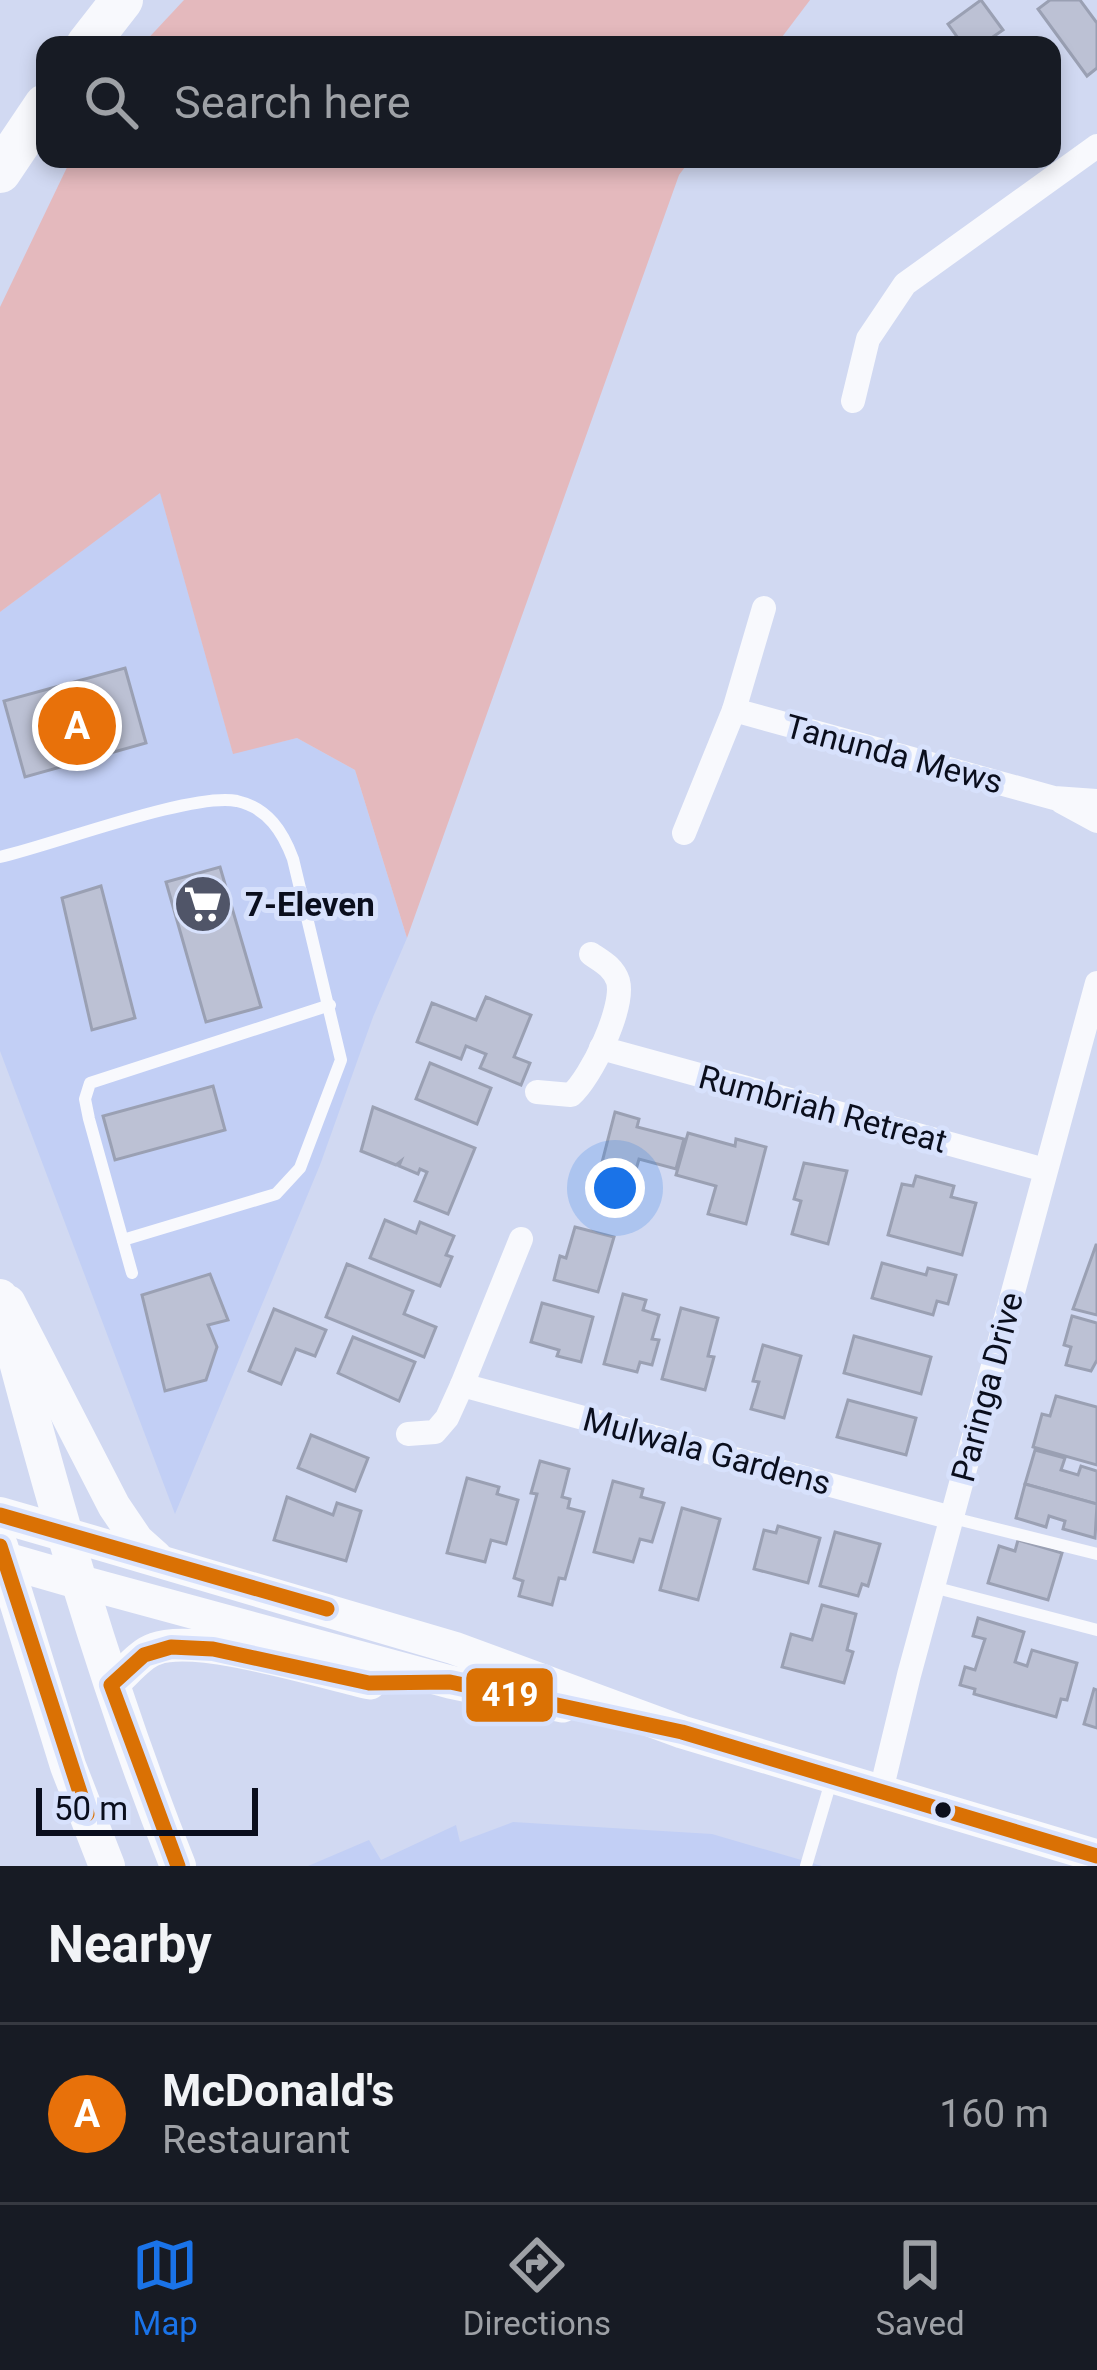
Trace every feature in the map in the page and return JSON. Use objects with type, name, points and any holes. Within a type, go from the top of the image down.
[{"type":"highway","points":[[94,36],[122,0]]},
{"type":"highway","points":[[0,185],[10,157],[36,118]]},
{"type":"main road","points":[[0,1284],[114,1506],[136,1540],[158,1559]]},
{"type":"main road","points":[[0,1298],[78,1581],[178,1866]]},
{"type":"main road","points":[[0,1516],[454,1648],[682,1732],[1097,1856]]},
{"type":"main road","points":[[2,1555],[78,1581],[450,1682],[682,1732]]},
{"type":"main road","points":[[2,1555],[68,1766],[107,1866]]},
{"type":"main road","points":[[111,1684],[144,1655],[171,1647],[213,1648],[369,1682],[450,1682]]},
{"type":"street","points":[[853,401],[868,339],[904,284],[1097,146]]},
{"type":"street","points":[[684,832],[734,710],[764,608]]},
{"type":"street","name":"Tanunda Mews","points":[[734,710],[1054,798],[1097,801]]},
{"type":"street","name":"Tanunda Mews","points":[[1054,798],[1097,820]]},
{"type":"street","points":[[536,1092],[571,1095],[581,1087],[602,1048],[619,988],[610,966],[591,954]]},
{"type":"street","name":"Paringa Drive","points":[[881,1791],[1097,983]]},
{"type":"street","name":"Rumbriah Retreat","points":[[602,1048],[1045,1170]]},
{"type":"street","points":[[408,1434],[421,1436],[441,1426],[521,1239]]},
{"type":"street","name":"Mulwala Gardens","points":[[462,1385],[952,1518]]},
{"type":"lane","points":[[1,857],[200,802],[236,801],[259,810],[281,830],[293,859],[341,1060],[300,1168],[276,1193],[123,1240]]},
{"type":"lane","points":[[132,1273],[88,1119],[85,1099],[90,1084],[330,1005]]},
{"type":"lane","points":[[952,1518],[1097,1554]]},
{"type":"lane","points":[[933,1587],[1097,1630]]},
{"type":"lane","points":[[806,1866],[832,1777]]},
{"type":"shaded area","points":[[184,0],[810,0],[783,36],[150,36]]},
{"type":"shaded area","points":[[67,168],[684,168],[407,938],[355,770],[297,738],[233,754],[160,493],[0,612],[0,307]]},
{"type":"shaded area","points":[[160,492],[233,753],[297,738],[355,770],[407,938],[320,1165],[175,1514],[0,1051],[0,612]]},
{"type":"shaded area","points":[[513,1822],[712,1834],[822,1866],[308,1866],[369,1840],[381,1860],[456,1825],[460,1842]]},
{"type":"building","points":[[981,0],[1003,30],[994,36],[957,36],[948,24]]},
{"type":"building","points":[[1050,0],[1080,0],[1097,23],[1097,68],[1087,76],[1038,9]]},
{"type":"building","points":[[125,668],[146,743],[25,777],[4,701]]},
{"type":"building","points":[[220,867],[261,1007],[206,1022],[166,882]]},
{"type":"building","points":[[101,886],[135,1018],[92,1030],[62,898]]},
{"type":"building","points":[[486,997],[531,1015],[514,1057],[530,1063],[521,1085],[480,1068],[486,1054],[466,1046],[461,1059],[417,1042],[432,1003],[476,1020]]},
{"type":"building","points":[[430,1063],[491,1088],[477,1124],[416,1099]]},
{"type":"building","points":[[213,1086],[225,1130],[115,1160],[103,1116]]},
{"type":"building","points":[[373,1107],[475,1148],[448,1214],[415,1201],[427,1172],[420,1169],[418,1174],[399,1166],[401,1161],[396,1165],[361,1151]]},
{"type":"building","points":[[615,1112],[639,1119],[637,1127],[684,1139],[676,1169],[639,1159],[631,1187],[598,1178]]},
{"type":"building","points":[[688,1133],[735,1146],[736,1139],[766,1147],[746,1224],[708,1214],[716,1186],[676,1175]]},
{"type":"building","points":[[804,1163],[847,1171],[828,1244],[792,1234],[801,1201],[794,1199]]},
{"type":"building","points":[[916,1176],[954,1186],[951,1197],[976,1203],[962,1255],[888,1235],[902,1184],[913,1186]]},
{"type":"building","points":[[385,1220],[416,1233],[420,1222],[454,1236],[446,1255],[452,1257],[440,1286],[370,1258]]},
{"type":"building","points":[[575,1227],[614,1237],[598,1292],[554,1280]]},
{"type":"building","points":[[1097,1245],[1097,1315],[1073,1309]]},
{"type":"building","points":[[882,1263],[926,1275],[928,1268],[956,1275],[948,1304],[937,1301],[933,1315],[872,1298]]},
{"type":"building","points":[[347,1264],[413,1291],[404,1314],[436,1327],[424,1357],[326,1317]]},
{"type":"building","points":[[210,1274],[228,1320],[208,1325],[217,1347],[206,1380],[165,1391],[142,1295]]},
{"type":"building","points":[[623,1294],[646,1300],[643,1310],[659,1315],[652,1339],[659,1340],[652,1365],[640,1362],[637,1372],[604,1364]]},
{"type":"building","points":[[542,1303],[593,1317],[581,1362],[531,1342]]},
{"type":"building","points":[[681,1308],[718,1318],[705,1390],[662,1379]]},
{"type":"building","points":[[274,1309],[326,1330],[315,1356],[296,1349],[281,1384],[249,1371]]},
{"type":"building","points":[[1072,1316],[1097,1323],[1097,1360],[1091,1371],[1066,1365],[1071,1347],[1064,1345]]},
{"type":"building","points":[[854,1336],[931,1357],[921,1394],[844,1373]]},
{"type":"building","points":[[353,1337],[415,1362],[399,1401],[338,1373]]},
{"type":"building","points":[[763,1345],[801,1356],[784,1418],[751,1409]]},
{"type":"building","points":[[1056,1396],[1097,1407],[1097,1465],[1033,1447],[1042,1414],[1050,1416]]},
{"type":"building","points":[[848,1400],[916,1418],[906,1455],[837,1437]]},
{"type":"building","points":[[311,1435],[368,1458],[355,1491],[298,1468]]},
{"type":"building","points":[[1035,1450],[1065,1458],[1061,1470],[1078,1475],[1081,1466],[1097,1471],[1097,1504],[1025,1484]]},
{"type":"building","points":[[540,1461],[569,1469],[562,1497],[570,1499],[568,1508],[584,1512],[565,1579],[559,1578],[552,1605],[519,1596],[523,1581],[514,1578],[537,1494],[531,1493]]},
{"type":"building","points":[[467,1478],[499,1487],[497,1494],[518,1500],[506,1544],[491,1540],[485,1562],[447,1553]]},
{"type":"building","points":[[613,1481],[643,1489],[641,1497],[664,1503],[652,1542],[640,1539],[633,1562],[594,1552]]},
{"type":"building","points":[[1025,1484],[1097,1504],[1095,1538],[1063,1529],[1065,1521],[1049,1516],[1046,1527],[1016,1518]]},
{"type":"building","points":[[287,1497],[333,1515],[337,1503],[361,1511],[346,1561],[274,1540]]},
{"type":"building","points":[[682,1508],[720,1519],[698,1600],[660,1590]]},
{"type":"building","points":[[778,1526],[820,1538],[808,1583],[754,1569],[764,1530],[776,1533]]},
{"type":"building","points":[[835,1532],[880,1544],[868,1586],[862,1584],[858,1596],[820,1586]]},
{"type":"building","points":[[1018,1540],[1062,1553],[1048,1600],[988,1583],[999,1546],[1015,1551]]},
{"type":"building","points":[[822,1605],[856,1614],[844,1683],[782,1667],[791,1634],[812,1640]]},
{"type":"building","points":[[978,1618],[1024,1632],[1015,1662],[1027,1666],[1032,1650],[1077,1663],[1067,1700],[1061,1699],[1056,1717],[974,1694],[975,1689],[960,1685],[965,1667],[975,1670],[985,1639],[973,1636]]},
{"type":"building","points":[[1097,1690],[1097,1728],[1084,1724]]},
{"type":"transit line","name":"419","points":[[0,1515],[327,1609]]},
{"type":"transit line","name":"419","points":[[0,1546],[87,1814]]},
{"type":"transit line","name":"419","points":[[178,1866],[111,1685],[144,1655],[171,1647],[213,1649],[369,1683],[450,1682],[682,1732],[1097,1856]]},
{"type":"place","name":"McDonald's","points":[[77,726]]},
{"type":"place","name":"7-Eleven","points":[[203,904]]}]
